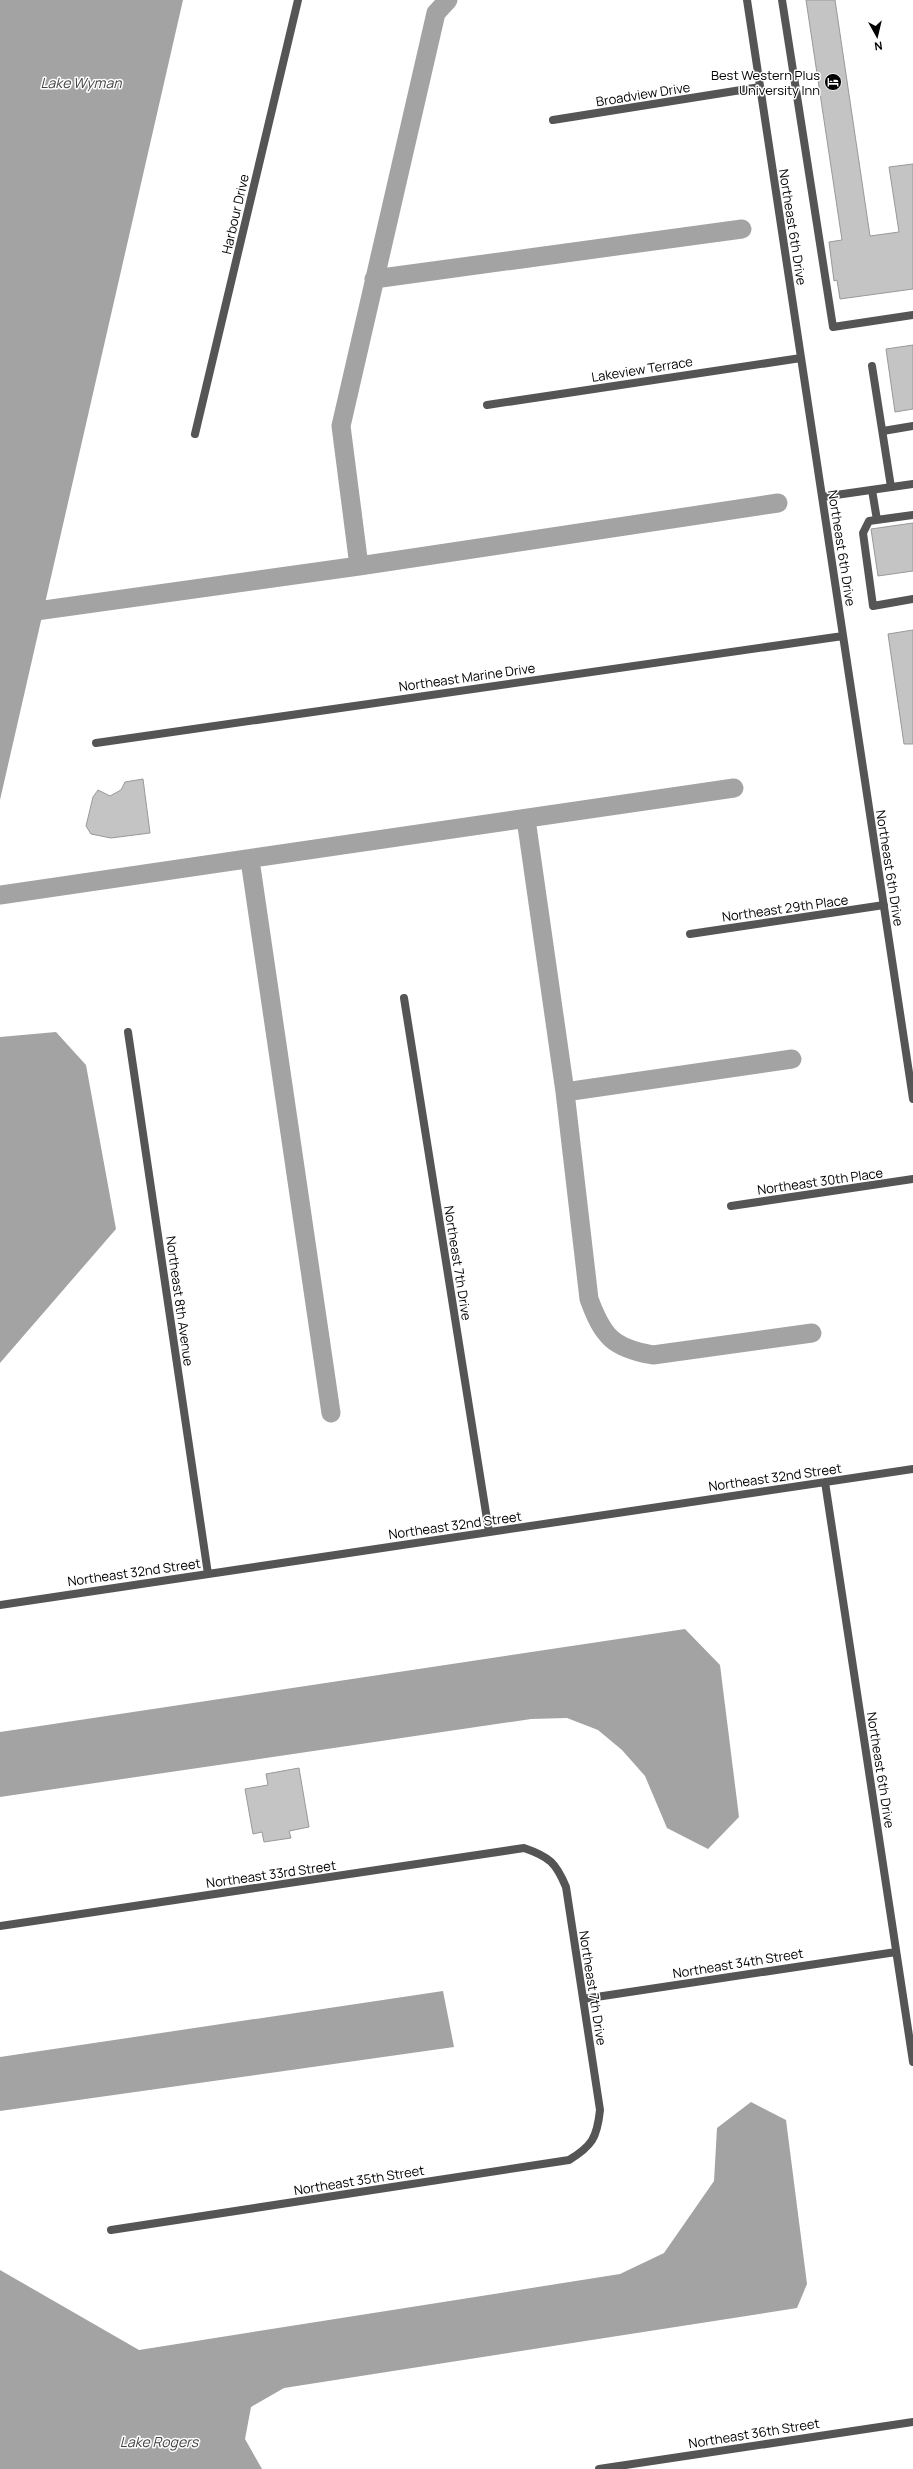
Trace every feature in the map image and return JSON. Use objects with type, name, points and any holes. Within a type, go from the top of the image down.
[{"type":"street","name":"Harbour Drive","points":[[195,434],[298,0]]},
{"type":"street","name":"Northeast 6th Drive","points":[[747,0],[913,1099]]},
{"type":"street","points":[[782,0],[833,327],[913,315]]},
{"type":"street","name":"Broadview Drive","points":[[553,120],[760,87]]},
{"type":"street","name":"Lakeview Terrace","points":[[487,405],[801,358]]},
{"type":"street","points":[[872,366],[892,487]]},
{"type":"street","points":[[882,431],[913,426]]},
{"type":"street","points":[[822,497],[913,484]]},
{"type":"street","points":[[872,490],[877,520]]},
{"type":"street","points":[[913,515],[869,521],[863,533],[873,606],[913,599]]},
{"type":"street","name":"Northeast Marine Drive","points":[[96,743],[843,636]]},
{"type":"street","name":"Northeast 29th Place","points":[[690,934],[884,905]]},
{"type":"street","name":"Northeast 7th Drive","points":[[404,998],[488,1532]]},
{"type":"street","name":"Northeast 8th Avenue","points":[[128,1032],[208,1574]]},
{"type":"street","name":"Northeast 30th Place","points":[[731,1206],[913,1179]]},
{"type":"street","name":"Northeast 32nd Street","points":[[0,1605],[913,1469]]},
{"type":"street","name":"Northeast 6th Drive","points":[[825,1482],[913,2062]]},
{"type":"street","name":"Northeast 33rd Street","points":[[0,1926],[524,1848],[544,1855]]},
{"type":"street","name":"Northeast 7th Drive","points":[[544,1855],[558,1868],[566,1887],[600,2110],[598,2131]]},
{"type":"street","name":"Northeast 34th Street","points":[[583,1999],[896,1952]]},
{"type":"street","name":"Northeast 35th Street","points":[[111,2230],[569,2160],[587,2149],[598,2131]]},
{"type":"street","name":"Northeast 36th Street","points":[[599,2469],[913,2422]]},
{"type":"water","name":"Lake Wyman","points":[[0,0],[183,0],[0,800]]},
{"type":"water","points":[[56,1032],[86,1065],[116,1229],[0,1363],[0,1037]]},
{"type":"water","points":[[685,1629],[720,1665],[739,1817],[708,1849],[667,1828],[645,1776],[622,1750],[598,1730],[567,1718],[531,1719],[0,1797],[0,1732]]},
{"type":"water","points":[[443,1991],[454,2047],[0,2111],[0,2057]]},
{"type":"water","name":"Lake Rogers","points":[[751,2102],[786,2120],[807,2284],[797,2308],[284,2388],[251,2407],[245,2439],[262,2469],[0,2469],[0,2270],[139,2350],[620,2274],[664,2253],[714,2181],[717,2128]]},
{"type":"building","name":"Best Western Plus University Inn","points":[[806,0],[835,0],[870,236],[899,232],[889,167],[913,164],[913,289],[840,299],[837,280],[834,281],[829,242],[842,240]]},
{"type":"building","points":[[913,345],[913,409],[895,412],[886,349]]},
{"type":"building","points":[[913,523],[913,571],[878,576],[871,529]]},
{"type":"building","points":[[913,630],[913,744],[904,744],[888,634]]},
{"type":"building","points":[[143,779],[150,833],[111,838],[91,834],[86,826],[93,797],[98,790],[110,796],[121,790],[125,782]]},
{"type":"building","points":[[299,1768],[309,1827],[289,1831],[291,1838],[264,1842],[262,1832],[253,1834],[245,1789],[268,1785],[266,1774]]},
{"type":"waterway","points":[[359,566],[341,426],[436,13],[448,0]]},
{"type":"waterway","points":[[374,279],[742,229]]},
{"type":"waterway","points":[[0,616],[359,566],[778,503]]},
{"type":"waterway","points":[[0,895],[734,788]]},
{"type":"waterway","points":[[526,819],[565,1092],[589,1299],[599,1323],[611,1339],[619,1344],[628,1349],[653,1355],[812,1333]]},
{"type":"waterway","points":[[250,860],[331,1413]]},
{"type":"waterway","points":[[565,1092],[792,1059]]},
{"type":"place","name":"Best Western Plus University Inn","points":[[833,82]]}]
